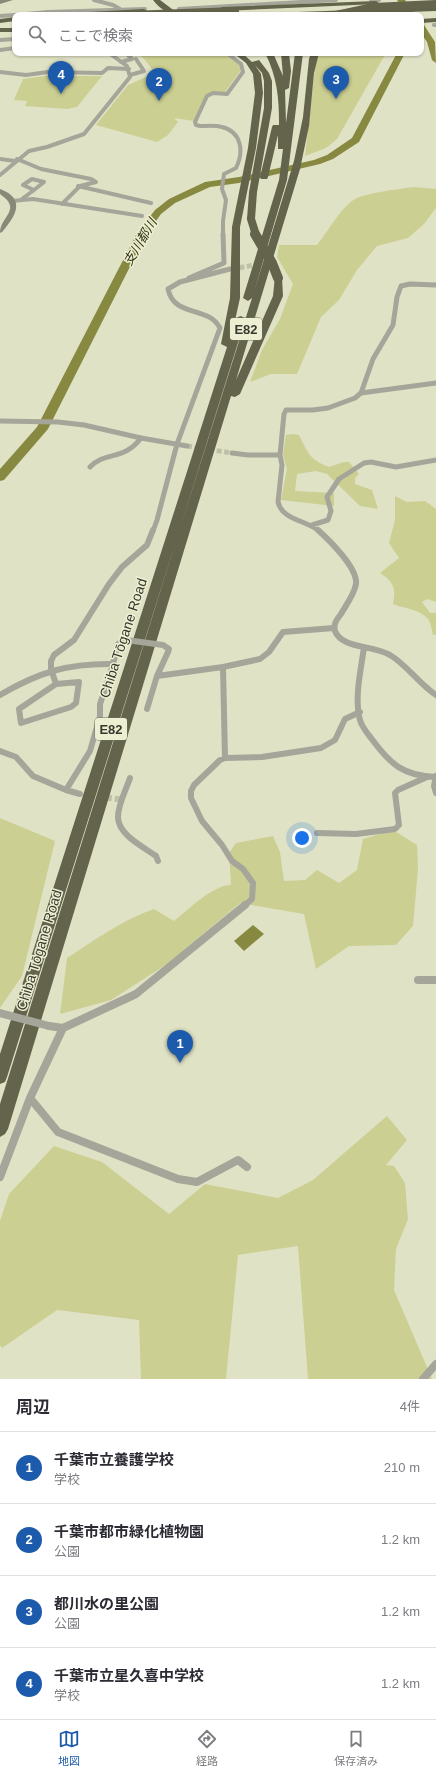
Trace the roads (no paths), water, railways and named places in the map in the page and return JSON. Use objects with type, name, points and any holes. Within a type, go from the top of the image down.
[{"type":"highway","points":[[148,0],[159,10]]},
{"type":"highway","points":[[156,0],[167,12]]},
{"type":"highway","points":[[98,12],[159,10],[178,12],[275,8],[375,1],[436,1]]},
{"type":"highway","points":[[209,12],[375,1]]},
{"type":"highway","points":[[346,12],[376,6],[436,4]]},
{"type":"highway","points":[[364,12],[436,9]]},
{"type":"highway","points":[[424,13],[436,12]]},
{"type":"highway","points":[[424,16],[436,16]]},
{"type":"highway","points":[[0,21],[12,20]]},
{"type":"highway","points":[[424,21],[434,23]]},
{"type":"highway","points":[[0,30],[12,30]]},
{"type":"highway","points":[[0,37],[12,36]]},
{"type":"highway","points":[[220,381],[222,361],[235,298],[236,226],[250,162],[259,92],[258,80],[253,68],[240,56]]},
{"type":"highway","points":[[250,56],[259,64],[268,81],[268,108],[260,161],[252,199],[251,219]]},
{"type":"highway","name":"E82","points":[[270,56],[278,72],[283,92],[280,181]]},
{"type":"highway","points":[[251,219],[263,182],[286,86],[287,72],[285,56]]},
{"type":"highway","name":"E82","points":[[280,181],[287,157],[299,56]]},
{"type":"highway","name":"E82","points":[[201,481],[249,319],[294,178],[300,155],[314,56]]},
{"type":"highway","name":"Chiba Tōgane Road","points":[[0,1077],[220,381],[242,317],[268,231],[267,223],[280,181]]},
{"type":"highway","name":"E82","points":[[201,481],[215,455],[241,378],[278,296],[278,278],[275,268],[256,237],[251,219]]},
{"type":"highway","name":"Chiba Tōgane Road","points":[[0,1129],[162,601],[201,481]]},
{"type":"street","points":[[0,2],[10,0]]},
{"type":"street","points":[[94,0],[113,5],[120,9]]},
{"type":"street","points":[[204,0],[205,6]]},
{"type":"street","points":[[229,0],[230,5]]},
{"type":"street","points":[[274,0],[278,5]]},
{"type":"street","points":[[178,12],[179,8],[205,6],[278,5],[336,0]]},
{"type":"street","points":[[81,12],[145,9]]},
{"type":"street","points":[[0,16],[12,15]]},
{"type":"street","points":[[0,40],[12,39]]},
{"type":"street","points":[[0,50],[12,48]]},
{"type":"street","points":[[0,175],[16,160],[29,151],[47,147],[84,134],[129,80],[129,69],[113,56]]},
{"type":"street","points":[[122,62],[132,59],[129,56]]},
{"type":"street","points":[[188,279],[200,272],[224,263],[223,221],[226,200],[222,189],[224,174],[233,171],[238,166],[242,150],[240,142],[235,135],[225,128],[200,126],[196,125],[194,122],[207,96],[213,93],[227,94],[243,72],[241,64],[231,56]]},
{"type":"street","points":[[130,75],[144,71],[136,60]]},
{"type":"street","points":[[0,72],[26,75],[48,72],[102,73],[108,68],[129,69]]},
{"type":"street","points":[[0,158],[16,160],[33,166],[50,168],[92,179],[96,182],[78,186],[62,204]]},
{"type":"street","points":[[78,186],[151,203]]},
{"type":"street","points":[[21,200],[34,190]]},
{"type":"street","points":[[0,191],[12,201],[14,205],[14,212],[0,231]]},
{"type":"street","points":[[12,201],[33,199],[142,216]]},
{"type":"street","points":[[56,684],[51,669],[51,661],[54,655],[74,640],[109,584],[122,567],[147,544],[157,520],[177,444],[220,328],[219,324],[203,313],[180,306],[169,297],[168,289],[177,282],[230,269]]},
{"type":"street","points":[[362,393],[373,360],[393,325],[400,286],[410,284],[436,285]]},
{"type":"street","points":[[436,383],[362,393],[355,398],[328,408],[313,410],[286,410],[284,414],[280,455],[282,465],[278,505],[283,512],[312,525],[348,562],[353,571],[356,581],[352,593],[335,623],[334,628],[336,633],[346,642],[388,653],[419,682],[436,695]]},
{"type":"street","points":[[0,421],[58,422],[84,425],[141,438],[187,446]]},
{"type":"street","points":[[90,467],[95,462],[114,457],[131,450],[141,438]]},
{"type":"street","points":[[232,453],[248,455],[280,455]]},
{"type":"street","points":[[312,525],[328,520],[331,511],[327,497],[339,479],[364,463],[372,462],[396,467],[436,460]]},
{"type":"street","points":[[157,676],[223,667],[260,659],[269,652],[283,632],[334,628]]},
{"type":"street","points":[[66,790],[90,751],[100,716],[100,704],[114,664],[118,644],[126,640],[163,645],[169,649],[157,676],[147,709]]},
{"type":"street","points":[[364,647],[360,676],[360,720],[364,728],[391,764],[427,777]]},
{"type":"street","points":[[0,695],[34,676],[51,669],[88,663],[114,664]]},
{"type":"street","points":[[223,667],[225,758]]},
{"type":"street","points":[[79,682],[76,703],[72,708],[21,723],[19,709],[56,684],[79,682]]},
{"type":"street","points":[[0,1013],[49,1026],[63,1028],[136,994],[252,899],[253,883],[243,869],[232,861],[222,845],[202,821],[192,798],[191,791],[194,785],[220,760],[225,758],[262,757],[321,748],[334,740],[345,719],[360,712]]},
{"type":"street","points":[[0,751],[16,757],[26,770],[33,776],[66,790],[80,794]]},
{"type":"street","points":[[317,833],[356,834],[395,829],[399,825],[395,794],[398,790],[427,777],[436,776],[434,786],[436,793]]},
{"type":"street","points":[[130,778],[118,818],[119,825],[123,831],[156,856],[158,861]]},
{"type":"street","points":[[418,980],[436,980]]},
{"type":"street","points":[[0,1176],[30,1098],[63,1028]]},
{"type":"street","points":[[30,1098],[58,1132],[178,1179],[197,1182],[238,1160],[247,1167]]},
{"type":"street","points":[[423,1379],[436,1364]]},
{"type":"waterway","points":[[401,0],[410,12]]},
{"type":"waterway","points":[[424,32],[431,42],[436,60]]},
{"type":"waterway","name":"支川都川","points":[[0,477],[42,429],[141,235],[158,212],[172,201],[208,184],[239,180],[317,162],[330,157],[356,140],[399,56]]},
{"type":"tunnel","points":[[232,269],[260,264]]},
{"type":"tunnel","points":[[187,446],[232,453]]},
{"type":"tunnel","points":[[88,795],[124,800]]},
{"type":"place","name":"千葉市立星久喜中学校","points":[[61,94]]},
{"type":"place","name":"都川水の里公園","points":[[336,99]]},
{"type":"place","name":"千葉市都市緑化植物園","points":[[159,101]]},
{"type":"place","name":"千葉市立養護学校","points":[[180,1063]]}]
